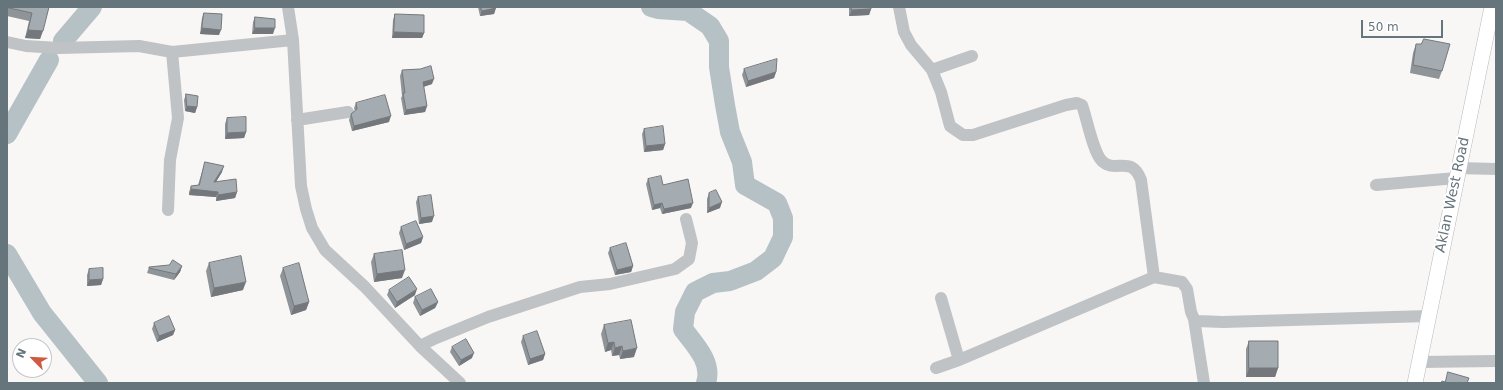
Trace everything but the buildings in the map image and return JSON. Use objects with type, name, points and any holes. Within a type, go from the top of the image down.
[{"type":"main road","name":"Aklan West Road","points":[[1415,383],[1492,7]]},
{"type":"street","points":[[288,7],[293,40],[301,186],[312,228],[325,250],[365,287],[420,346],[460,383]]},
{"type":"street","points":[[898,7],[904,32],[911,45],[932,70],[941,92],[950,126],[963,134],[973,135],[1066,105],[1077,103],[1082,105],[1096,151],[1102,161],[1108,165],[1129,166],[1138,172],[1141,180],[1154,277]]},
{"type":"street","points":[[7,42],[26,46],[59,48],[139,46],[172,52],[293,40]]},
{"type":"street","points":[[168,210],[170,160],[178,118],[172,52]]},
{"type":"street","points":[[932,70],[972,56]]},
{"type":"street","points":[[297,120],[348,112]]},
{"type":"street","points":[[1376,185],[1496,169]]},
{"type":"street","points":[[420,346],[488,317],[580,287],[610,284],[675,268],[689,259],[692,243],[686,218]]},
{"type":"street","points":[[936,368],[959,360],[1154,277],[1182,282],[1187,289],[1191,312],[1194,319],[1204,383]]},
{"type":"street","points":[[941,298],[959,360]]},
{"type":"street","points":[[1194,319],[1198,321],[1223,322],[1428,316]]},
{"type":"street","points":[[1420,362],[1496,361]]},
{"type":"waterway","points":[[63,41],[92,7]]},
{"type":"waterway","points":[[651,7],[658,9],[688,11],[710,26],[719,41],[719,67],[725,105],[730,132],[742,162],[745,185],[777,203],[783,218],[783,237],[773,258],[756,271],[730,281],[713,283],[695,292],[685,312],[683,329],[697,347],[705,361],[707,368],[706,383]]},
{"type":"waterway","points":[[7,134],[49,60]]},
{"type":"waterway","points":[[7,254],[42,313],[98,383]]}]
